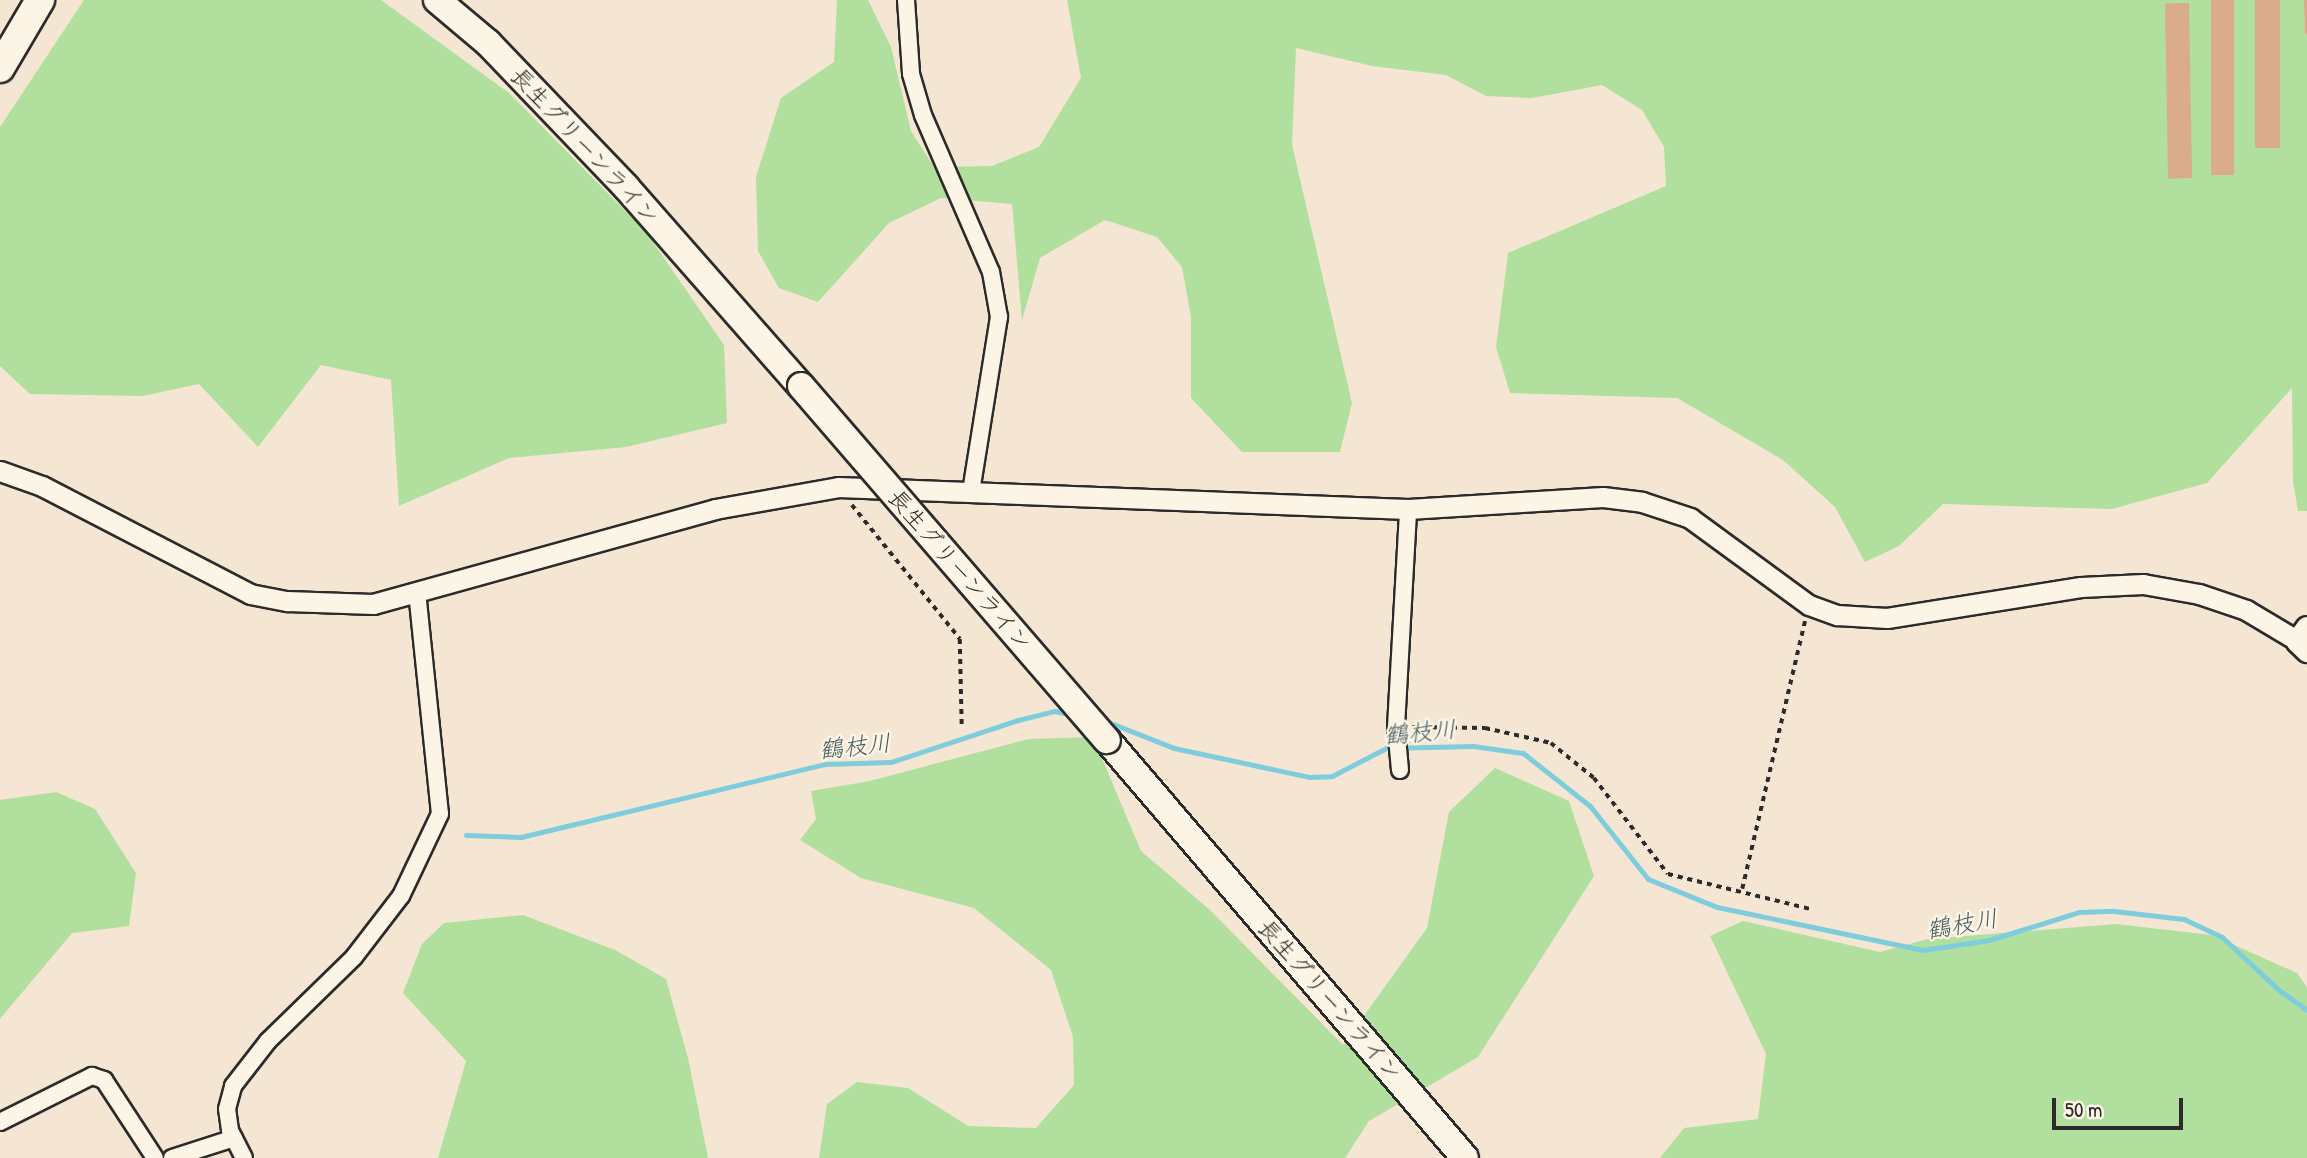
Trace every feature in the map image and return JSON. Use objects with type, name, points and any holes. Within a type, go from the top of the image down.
[{"type":"highway","points":[[0,68],[40,0]]},
{"type":"highway","name":"長生グリーンライン","points":[[437,0],[488,43],[626,187],[1107,740],[1465,1158]]},
{"type":"street","points":[[906,0],[911,74],[923,116],[991,272],[999,317],[971,491]]},
{"type":"street","points":[[0,471],[42,486],[250,594],[287,601],[373,604],[715,509],[838,487],[1408,509],[1558,496],[1642,502],[1690,518],[1809,605],[1837,615],[1887,618],[2081,587],[2143,584],[2199,594],[2246,610],[2304,640]]},
{"type":"street","points":[[1400,770],[1396,727],[1408,509]]},
{"type":"street","points":[[244,1158],[233,1138],[227,1109],[241,1073],[362,947],[401,896],[440,814],[417,593]]},
{"type":"street","points":[[0,1122],[92,1076],[104,1080],[155,1158]]},
{"type":"street","points":[[172,1158],[233,1138]]},
{"type":"path","points":[[838,487],[960,639],[962,727]]},
{"type":"path","points":[[1742,889],[1809,605]]},
{"type":"path","points":[[1396,727],[1485,728],[1551,743],[1594,778],[1668,874],[1742,889],[1810,909]]},
{"type":"green space","points":[[84,0],[381,0],[509,93],[646,232],[724,345],[727,423],[626,447],[509,458],[399,506],[391,380],[321,365],[258,447],[199,384],[143,396],[30,394],[0,366],[0,127]]},
{"type":"green space","points":[[837,0],[868,0],[891,47],[911,131],[934,167],[992,166],[1039,147],[1081,78],[1067,0],[2307,0],[2307,511],[2298,511],[2293,481],[2292,388],[2207,483],[2112,509],[1943,504],[1899,546],[1865,562],[1835,507],[1783,460],[1677,398],[1510,393],[1496,347],[1508,253],[1666,186],[1664,147],[1642,110],[1602,85],[1532,98],[1486,96],[1446,75],[1372,66],[1296,48],[1292,145],[1352,403],[1340,452],[1242,452],[1191,398],[1191,317],[1182,267],[1157,237],[1105,220],[1040,258],[1022,320],[1012,204],[941,198],[889,223],[818,302],[779,288],[758,251],[756,177],[781,98],[834,62]]},
{"type":"green space","points":[[1093,737],[1141,851],[1210,910],[1343,1045],[1427,928],[1449,812],[1495,768],[1569,801],[1594,876],[1478,1057],[1369,1121],[1345,1158],[819,1158],[827,1104],[857,1082],[908,1088],[968,1126],[1036,1128],[1074,1085],[1073,1037],[1051,970],[974,908],[861,878],[800,840],[816,819],[811,791],[870,781],[1028,739]]},
{"type":"green space","points":[[56,792],[95,809],[136,873],[129,926],[72,933],[0,1019],[0,800]]},
{"type":"green space","points":[[523,915],[615,950],[666,979],[688,1058],[708,1158],[438,1158],[466,1061],[403,993],[422,944],[444,923]]},
{"type":"green space","points":[[1743,921],[1880,952],[1928,939],[2116,924],[2212,935],[2297,973],[2307,987],[2307,1158],[1660,1158],[1684,1128],[1758,1119],[1766,1054],[1710,936]]},
{"type":"building","points":[[2211,0],[2234,0],[2234,175],[2211,175]]},
{"type":"building","points":[[2255,0],[2280,0],[2280,148],[2255,148]]},
{"type":"building","points":[[2304,0],[2307,0],[2307,34],[2305,34]]},
{"type":"building","points":[[2165,3],[2189,3],[2192,178],[2168,178]]},
{"type":"waterway","name":"鶴枝川","points":[[466,835],[521,837],[825,764],[891,762],[1018,720],[1055,711],[1072,715]]},
{"type":"waterway","name":"鶴枝川","points":[[1103,720],[1174,748],[1309,777],[1332,776],[1386,748],[1473,746],[1523,753],[1590,806],[1648,879],[1717,907],[1923,950],[1989,940],[2079,912],[2114,911],[2184,919],[2222,937],[2280,991],[2307,1010]]}]
